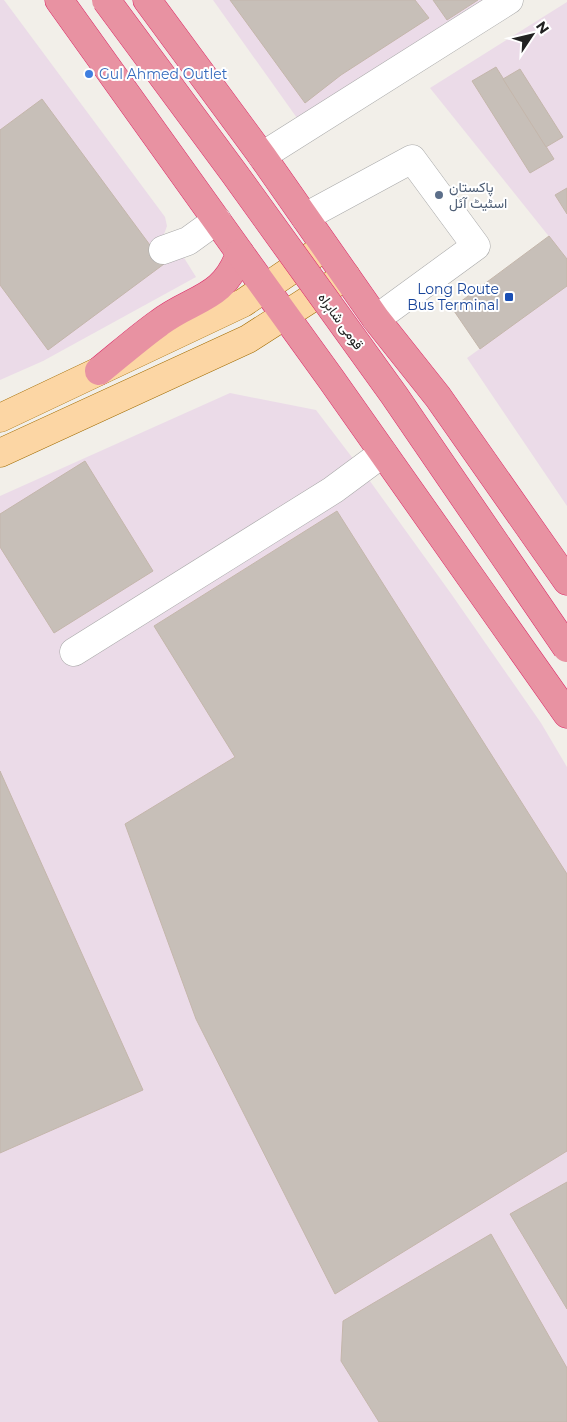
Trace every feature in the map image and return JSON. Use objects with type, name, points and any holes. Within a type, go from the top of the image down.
[{"type":"highway","points":[[59,0],[383,452],[567,714]]},
{"type":"highway","name":"قومی شاہراہ","points":[[106,0],[234,173],[394,395],[567,648]]},
{"type":"highway","points":[[147,0],[262,156],[376,319],[438,397],[567,581]]},
{"type":"highway","points":[[99,371],[160,321],[216,290],[230,276],[240,253]]},
{"type":"main road","points":[[0,418],[235,307],[325,247]]},
{"type":"main road","points":[[0,454],[248,339],[346,276]]},
{"type":"street","points":[[262,156],[509,0]]},
{"type":"street","points":[[305,217],[412,159],[476,246],[376,319]]},
{"type":"street","points":[[163,250],[188,241],[216,220]]},
{"type":"street","points":[[74,652],[333,490],[383,452]]},
{"type":"shaded area","points":[[0,0],[4,0],[165,217],[167,226],[163,237],[181,253],[196,277],[43,361],[0,380]]},
{"type":"shaded area","points":[[213,0],[485,0],[297,118]]},
{"type":"shaded area","points":[[567,2],[567,259],[430,88]]},
{"type":"shaded area","points":[[567,286],[567,506],[467,358]]},
{"type":"shaded area","points":[[230,393],[316,410],[452,595],[541,723],[567,767],[567,1422],[0,1422],[0,496]]},
{"type":"building","points":[[230,0],[415,0],[429,18],[341,75],[305,103]]},
{"type":"building","points":[[433,0],[478,0],[447,20]]},
{"type":"building","points":[[496,67],[554,159],[530,173],[472,81]]},
{"type":"building","points":[[520,69],[563,137],[546,147],[503,79]]},
{"type":"building","points":[[42,99],[164,264],[48,350],[0,285],[0,130]]},
{"type":"building","points":[[567,188],[567,214],[555,195]]},
{"type":"building","name":"Long Route Bus Terminal","points":[[549,236],[567,259],[567,286],[480,349],[452,308]]},
{"type":"building","points":[[85,461],[153,571],[54,633],[0,547],[0,514]]},
{"type":"building","points":[[337,511],[567,874],[567,1151],[335,1294],[196,1019],[125,824],[235,757],[154,626]]},
{"type":"building","points":[[0,771],[143,1090],[0,1153]]},
{"type":"building","points":[[567,1182],[567,1309],[510,1214]]},
{"type":"building","points":[[491,1234],[567,1368],[567,1422],[379,1422],[341,1361],[343,1321]]},
{"type":"place","name":"Gul Ahmed Outlet","points":[[89,74]]},
{"type":"place","name":"پاکستان اسٹیٹ آئل","points":[[439,195]]},
{"type":"place","name":"Long Route Bus Terminal","points":[[509,297]]}]
